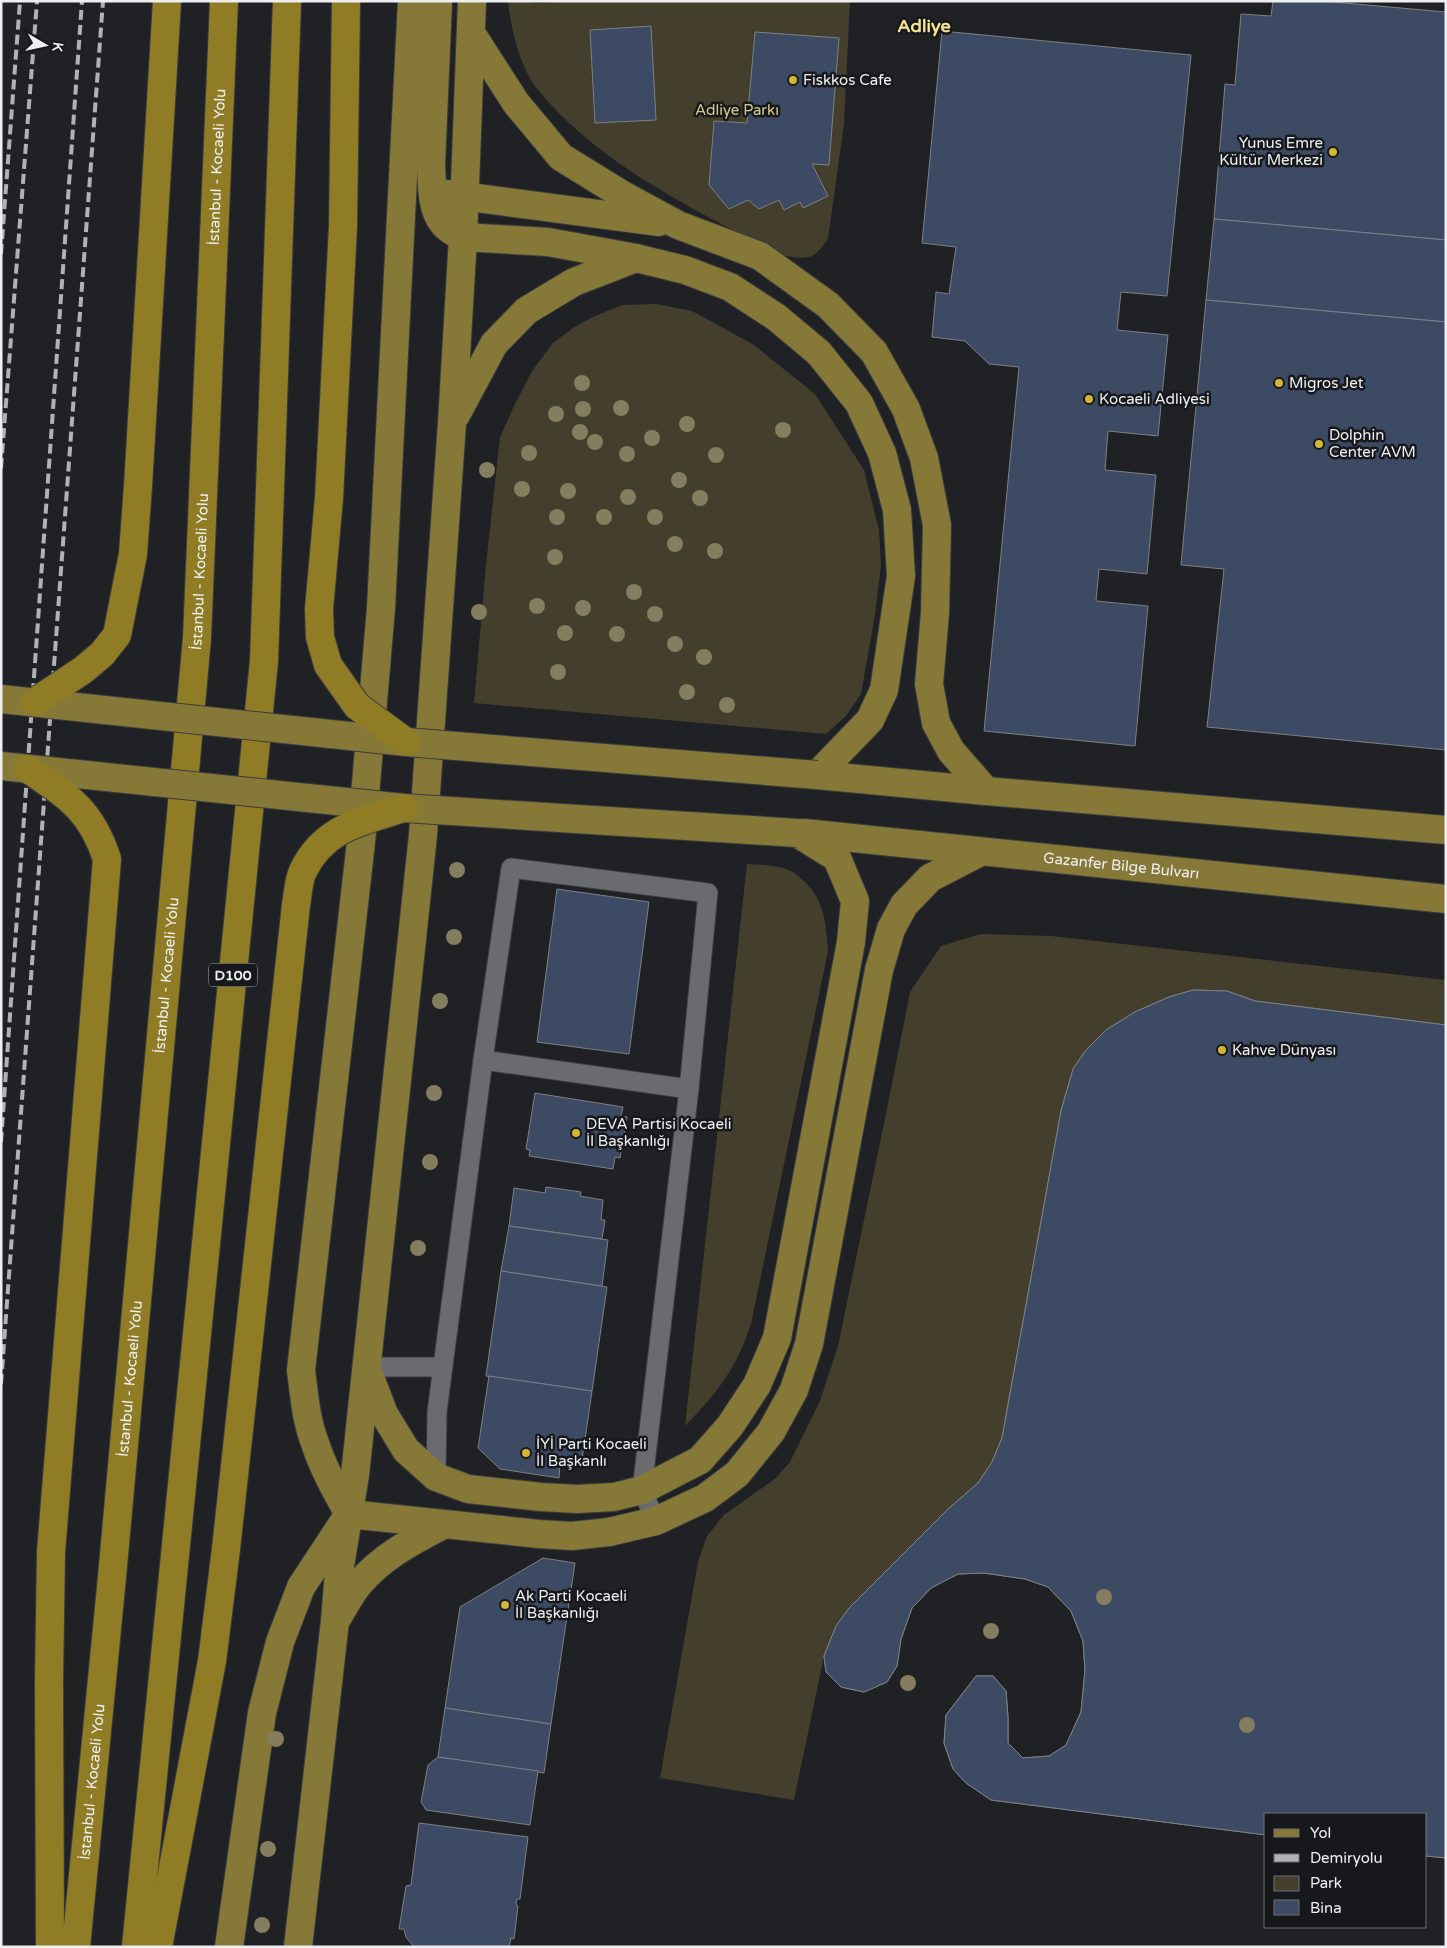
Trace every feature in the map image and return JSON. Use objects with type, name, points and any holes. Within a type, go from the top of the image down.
[{"type":"highway","points":[[35,702],[83,670],[102,654],[117,635],[126,598],[133,554],[138,486],[166,1]]},
{"type":"highway","name":"İstanbul - Kocaeli Yolu","points":[[76,1947],[197,638],[224,1]]},
{"type":"highway","name":"D100","points":[[136,1947],[264,661],[287,1]]},
{"type":"highway","points":[[346,1],[343,226],[328,498],[319,608],[320,637],[328,665],[357,706],[406,742]]},
{"type":"highway","points":[[28,769],[68,796],[86,815],[100,839],[107,859],[51,1552],[49,1680],[50,1947]]},
{"type":"highway","points":[[158,1947],[212,1661],[226,1549],[295,915],[302,872],[316,849],[343,827],[404,808]]},
{"type":"main road","points":[[349,1514],[326,1472],[314,1442],[301,1370],[362,823],[381,608],[412,1]]},
{"type":"main road","points":[[438,1],[431,165],[433,192],[442,222],[452,231],[463,237],[548,242],[636,258],[685,270],[730,287],[776,317],[820,353],[859,403],[882,453],[897,510],[901,576],[884,690],[870,720],[817,775]]},
{"type":"main road","points":[[298,1947],[335,1621],[338,1572],[355,1475],[422,835],[452,423],[465,196],[472,1]]},
{"type":"main road","points":[[471,33],[516,103],[562,157],[621,194],[678,224],[760,256],[828,304],[874,352],[906,409],[924,458],[938,525],[936,613],[929,684],[936,723],[951,751],[986,791]]},
{"type":"main road","points":[[401,232],[410,203],[422,194],[433,192],[678,224]]},
{"type":"main road","points":[[452,423],[494,344],[526,311],[574,282],[636,258]]},
{"type":"main road","points":[[1,699],[406,742],[817,775],[1446,830]]},
{"type":"main road","name":"Gazanfer Bilge Bulvarı","points":[[1,766],[404,808],[798,833],[1446,900]]},
{"type":"main road","points":[[366,1368],[384,1414],[406,1450],[436,1477],[468,1489],[577,1499],[614,1497],[642,1490],[700,1460],[730,1426],[757,1385],[777,1338],[851,942],[855,901],[837,858],[798,833]]},
{"type":"main road","points":[[349,1514],[444,1525],[572,1536],[609,1532],[656,1521],[705,1498],[737,1474],[772,1432],[794,1390],[809,1344],[880,970],[891,929],[904,905],[930,878],[980,852]]},
{"type":"main road","points":[[229,1947],[262,1713],[280,1642],[301,1587],[349,1514]]},
{"type":"main road","points":[[335,1621],[358,1585],[383,1561],[407,1543],[444,1525]]},
{"type":"lane","points":[[436,1477],[437,1412],[483,1060],[511,868],[708,893],[689,1089],[642,1490],[656,1521]]},
{"type":"lane","points":[[483,1060],[689,1089]]},
{"type":"lane","points":[[366,1368],[443,1367]]},
{"type":"green space","name":"Adliye Parkı","points":[[508,1],[533,1],[533,3],[580,1],[850,1],[844,124],[828,239],[817,252],[809,257],[790,257],[780,254],[655,187],[604,153],[558,113],[532,81],[517,48]]},
{"type":"green space","points":[[656,304],[692,311],[754,345],[815,394],[864,470],[879,530],[881,565],[875,615],[861,694],[846,716],[826,734],[474,703],[500,437],[514,406],[532,371],[553,343],[573,328],[597,315],[623,305]]},
{"type":"green space","points":[[747,864],[783,868],[794,873],[805,882],[817,897],[821,906],[828,951],[751,1324],[739,1354],[725,1379],[685,1426]]},
{"type":"green space","points":[[981,934],[1051,936],[1446,980],[1446,1025],[1255,1001],[1227,991],[1194,990],[1169,997],[1135,1012],[1106,1030],[1086,1050],[1019,1351],[1002,1438],[992,1462],[978,1483],[947,1510],[850,1607],[824,1656],[794,1800],[660,1778],[698,1562],[707,1536],[724,1515],[776,1478],[790,1462],[820,1401],[838,1346],[910,992],[941,946]]},
{"type":"building","name":"Yunus Emre Kültür Merkezi","points":[[1273,1],[1322,1],[1446,12],[1446,240],[1214,219],[1225,84],[1235,85],[1241,14],[1271,16]]},
{"type":"building","points":[[651,26],[656,120],[595,123],[590,30]]},
{"type":"building","name":"Kocaeli Adliyesi","points":[[942,31],[1191,55],[1167,296],[1121,292],[1117,330],[1168,335],[1158,436],[1108,431],[1105,470],[1156,475],[1147,574],[1099,569],[1096,601],[1148,606],[1135,746],[984,731],[1019,367],[989,364],[965,341],[932,337],[936,292],[949,294],[956,247],[922,243]]},
{"type":"building","name":"Fiskkos Cafe","points":[[755,32],[839,38],[829,165],[812,164],[828,196],[803,208],[800,202],[784,210],[779,200],[759,209],[748,200],[729,209],[709,185],[714,121],[747,123]]},
{"type":"building","points":[[1214,219],[1446,240],[1446,322],[1206,300]]},
{"type":"building","name":"Dolphin Center AVM","points":[[1206,300],[1446,322],[1446,750],[1207,727],[1224,569],[1181,565]]},
{"type":"building","points":[[557,889],[649,902],[629,1054],[537,1042]]},
{"type":"building","points":[[1193,990],[1227,991],[1255,1001],[1446,1025],[1446,1858],[1427,1856],[1427,1813],[1264,1813],[1264,1835],[991,1800],[966,1783],[953,1769],[944,1743],[946,1715],[976,1676],[993,1676],[1006,1691],[1008,1743],[1023,1758],[1049,1756],[1066,1745],[1081,1712],[1085,1670],[1083,1641],[1071,1611],[1048,1587],[1025,1579],[984,1573],[958,1574],[931,1588],[912,1608],[901,1639],[897,1666],[887,1682],[864,1692],[841,1687],[826,1672],[824,1656],[836,1626],[850,1607],[947,1510],[978,1483],[992,1462],[1002,1438],[1061,1111],[1073,1069],[1086,1050],[1106,1030],[1135,1012],[1169,997]],"holes":[[[1096,1111],[1111,1115],[1121,1128],[1122,1137],[1116,1153],[1101,1162],[1092,1161],[1077,1153],[1071,1138],[1072,1130],[1076,1123],[1088,1113]],[[1106,1574],[1114,1575],[1127,1584],[1131,1591],[1132,1600],[1127,1616],[1119,1622],[1103,1625],[1095,1622],[1083,1609],[1082,1593],[1092,1580]],[[1304,1680],[1318,1690],[1327,1703],[1329,1717],[1322,1730],[1312,1735],[1281,1733],[1271,1736],[1267,1751],[1267,1782],[1259,1791],[1240,1788],[1229,1780],[1223,1762],[1224,1740],[1234,1713],[1257,1693],[1281,1682]]]},
{"type":"building","points":[[1193,990],[1227,991],[1255,1001],[1446,1025],[1446,1858],[1427,1856],[1427,1813],[1264,1813],[1264,1835],[991,1800],[966,1783],[953,1769],[944,1743],[946,1715],[976,1676],[993,1676],[1006,1691],[1008,1743],[1023,1758],[1049,1756],[1066,1745],[1081,1712],[1085,1670],[1083,1641],[1071,1611],[1048,1587],[1025,1579],[984,1573],[958,1574],[931,1588],[912,1608],[901,1639],[897,1666],[887,1682],[864,1692],[841,1687],[826,1672],[824,1656],[836,1626],[850,1607],[947,1510],[978,1483],[992,1462],[1002,1438],[1061,1111],[1073,1069],[1086,1050],[1106,1030],[1135,1012],[1169,997]]},
{"type":"building","name":"DEVA Partisi Kocaeli İl Başkanlığı","points":[[535,1093],[623,1107],[621,1116],[627,1117],[620,1158],[615,1157],[613,1169],[529,1156],[530,1150],[526,1149]]},
{"type":"building","points":[[546,1187],[581,1192],[580,1196],[603,1200],[601,1220],[605,1220],[602,1239],[509,1226],[514,1188],[545,1193]]},
{"type":"building","points":[[509,1226],[608,1240],[602,1286],[501,1271]]},
{"type":"building","points":[[501,1271],[607,1287],[592,1391],[486,1376]]},
{"type":"building","points":[[489,1376],[592,1391],[581,1467],[560,1464],[559,1478],[500,1469],[478,1448]]},
{"type":"building","points":[[543,1558],[575,1563],[551,1724],[445,1708],[460,1607]]},
{"type":"building","points":[[445,1708],[551,1724],[544,1773],[438,1757]]},
{"type":"building","points":[[438,1757],[538,1771],[530,1825],[426,1810],[421,1802],[428,1765]]},
{"type":"building","points":[[419,1823],[528,1837],[520,1899],[517,1899],[516,1904],[518,1906],[514,1939],[511,1938],[509,1947],[414,1947],[406,1937],[404,1929],[399,1929],[406,1886],[411,1885]]},
{"type":"railway","points":[[1,254],[20,1]]},
{"type":"railway","points":[[1,468],[37,1]]},
{"type":"railway","points":[[1,1142],[82,1]]},
{"type":"railway","points":[[1,1384],[103,1]]},
{"type":"place","name":"Fiskkos Cafe","points":[[793,80]]},
{"type":"place","name":"Yunus Emre Kültür Merkezi","points":[[1333,152]]},
{"type":"place","name":"Migros Jet","points":[[1279,383]]},
{"type":"place","name":"Kocaeli Adliyesi","points":[[1089,399]]},
{"type":"place","name":"Dolphin Center AVM","points":[[1319,444]]},
{"type":"place","name":"Kahve Dünyası","points":[[1222,1050]]},
{"type":"place","name":"DEVA Partisi Kocaeli İl Başkanlığı","points":[[576,1133]]},
{"type":"place","name":"İYİ Parti Kocaeli İl Başkanlı","points":[[526,1453]]},
{"type":"place","name":"Ak Parti Kocaeli İl Başkanlığı","points":[[505,1605]]},
{"type":"district","name":"Adliye","points":[[924,26]]}]
